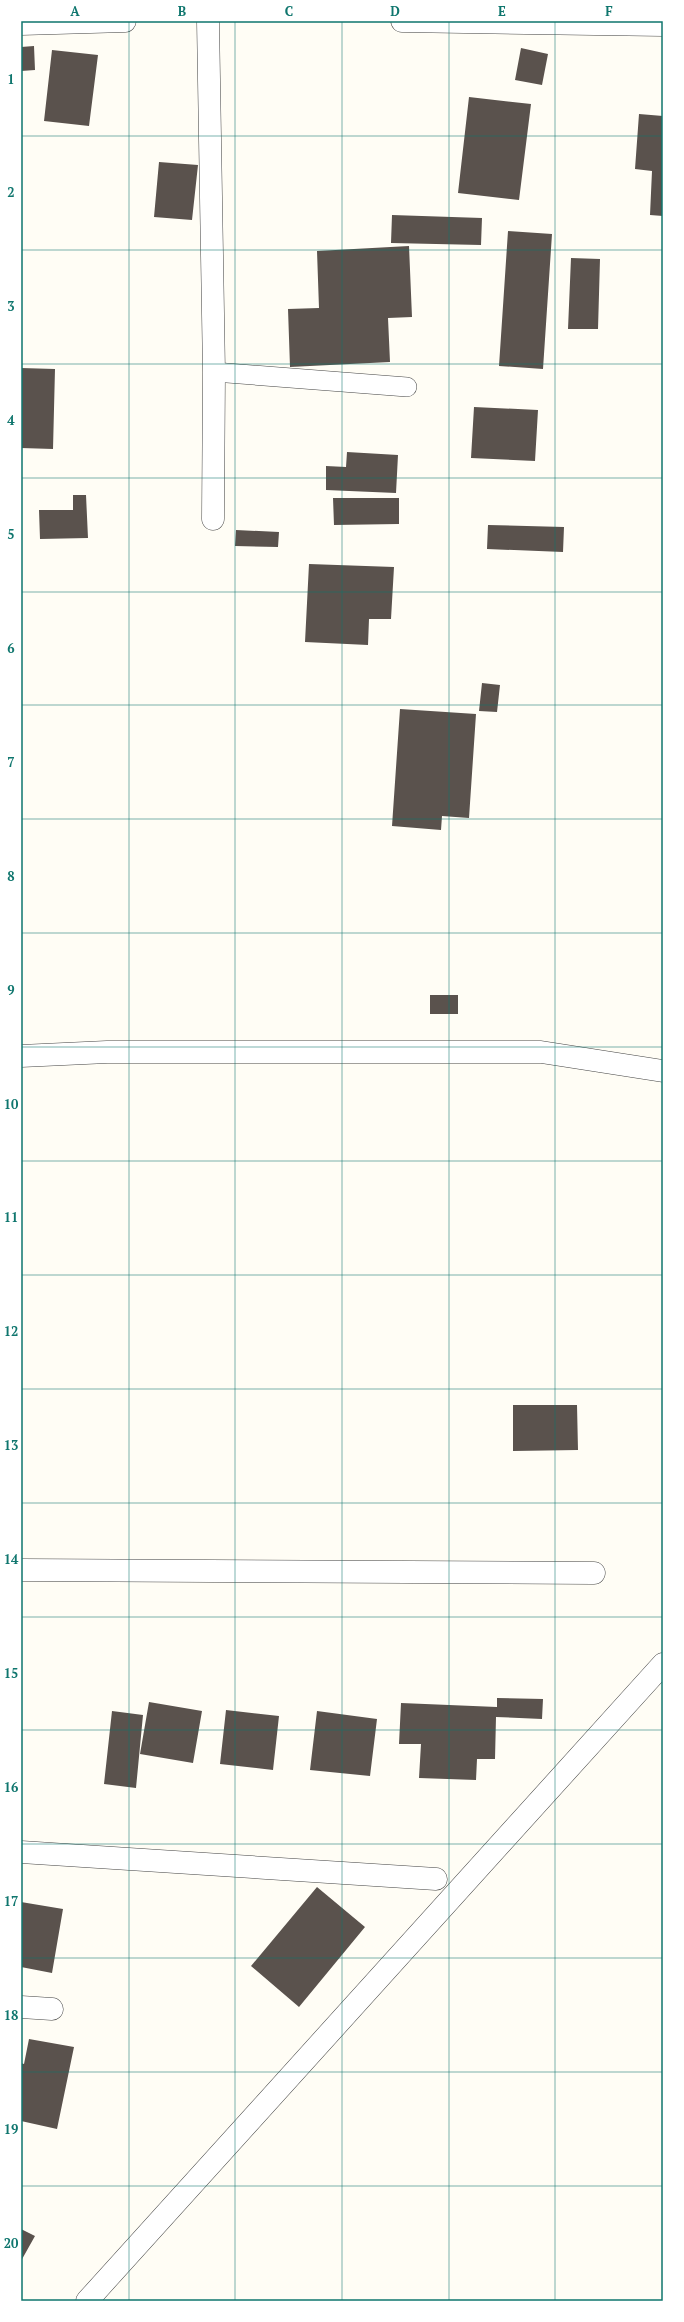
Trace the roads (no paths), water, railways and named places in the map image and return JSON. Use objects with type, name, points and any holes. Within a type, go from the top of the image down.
[{"type":"street","points":[[21,24],[125,21]]},
{"type":"street","points":[[208,21],[214,372],[213,519]]},
{"type":"street","points":[[402,21],[663,25]]},
{"type":"street","points":[[21,1056],[108,1052],[541,1052],[663,1071]]},
{"type":"street","points":[[21,1570],[594,1573]]},
{"type":"street","points":[[87,2301],[663,1664]]},
{"type":"street","points":[[21,1852],[436,1879]]},
{"type":"street","points":[[21,2007],[52,2009]]},
{"type":"lane","points":[[214,372],[407,387]]}]
